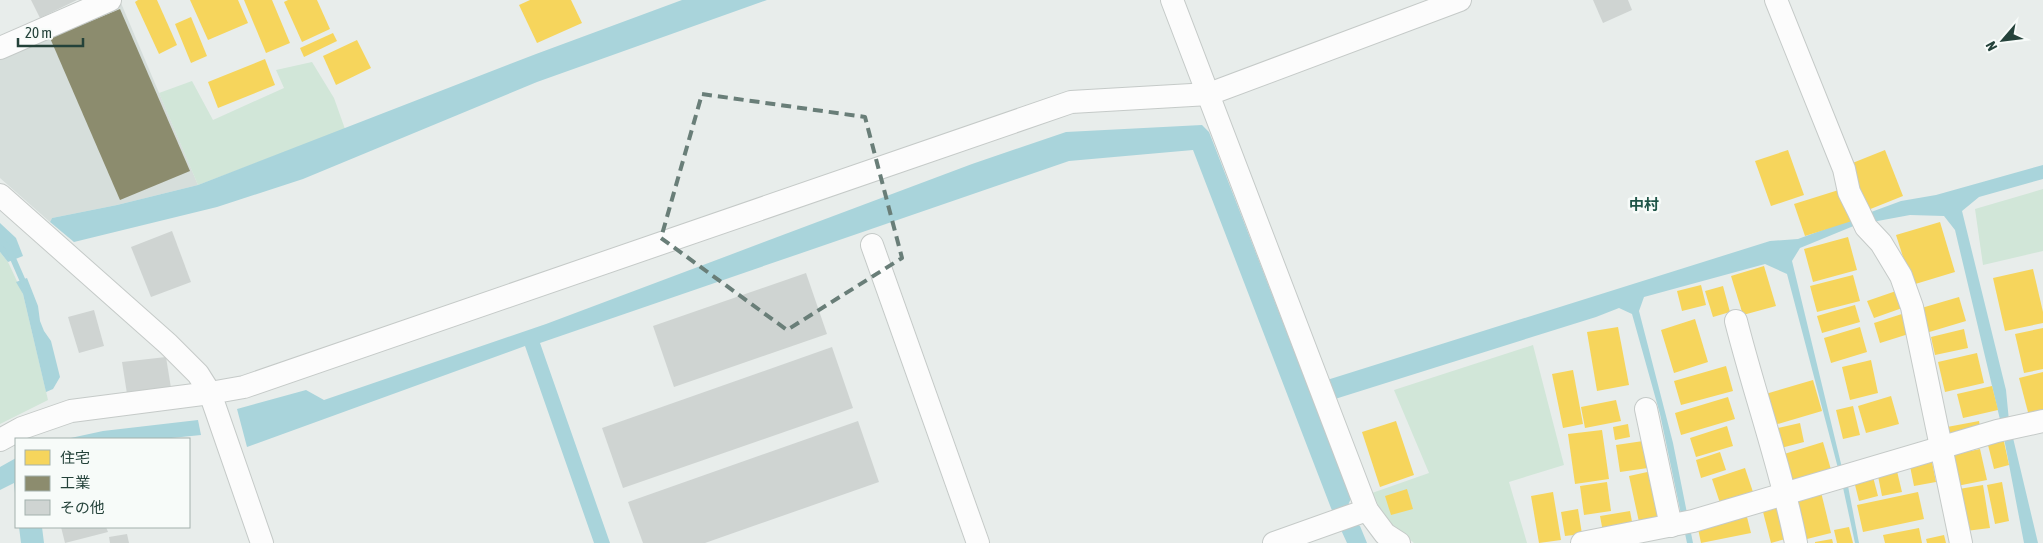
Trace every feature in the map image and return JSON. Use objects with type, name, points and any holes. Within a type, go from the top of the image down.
[{"type":"street","points":[[0,48],[110,0]]},
{"type":"street","points":[[1172,0],[1209,94],[1360,512],[1385,534],[1399,543]]},
{"type":"street","points":[[0,440],[22,428],[71,411],[244,387],[1071,102],[1209,94],[1460,0]]},
{"type":"street","points":[[1776,0],[1844,169],[1849,192],[1863,220],[1882,244],[1901,276],[1912,307],[1961,543]]},
{"type":"street","points":[[0,195],[168,344],[198,374],[210,393],[262,543]]},
{"type":"street","points":[[872,245],[978,543]]},
{"type":"street","points":[[1736,321],[1750,376],[1786,494],[1796,543]]},
{"type":"street","points":[[1646,409],[1681,524]]},
{"type":"street","points":[[1582,543],[1681,524],[2007,428],[2043,421]]},
{"type":"street","points":[[1274,543],[1360,512]]},
{"type":"highlighted area","points":[[702,94],[865,117],[902,258],[787,330],[661,238]]},
{"type":"shaded area","points":[[121,3],[198,185],[117,205],[52,218],[50,222],[0,178],[0,54]]},
{"type":"green space","points":[[312,62],[334,98],[345,129],[198,185],[159,93],[192,81],[213,120],[284,88],[276,70]]},
{"type":"green space","points":[[2043,189],[2043,251],[1983,265],[1975,209]]},
{"type":"green space","points":[[0,252],[8,262],[23,294],[48,400],[0,424]]},
{"type":"green space","points":[[1533,345],[1564,465],[1509,482],[1527,543],[1414,543],[1385,519],[1372,493],[1429,473],[1394,390]]},
{"type":"water","points":[[682,0],[767,0],[537,82],[303,179],[217,207],[74,242],[50,222],[52,218],[117,205],[198,185],[536,54]]},
{"type":"water","points":[[1202,125],[1209,132],[1351,498],[1347,508],[1353,522],[1360,526],[1367,543],[1347,543],[1331,508],[1193,150],[1069,161],[540,343],[610,543],[594,543],[525,346],[247,447],[237,409],[306,390],[324,400],[546,324],[972,164],[1066,132]]},
{"type":"water","points":[[2043,165],[2043,179],[1979,197],[1962,211],[2006,390],[2009,421],[2038,543],[2024,543],[2002,428],[1955,230],[1944,216],[1910,215],[1856,225],[1800,248],[1792,261],[1843,472],[1839,472],[1787,274],[1765,264],[1644,297],[1639,311],[1673,443],[1693,543],[1687,543],[1660,414],[1632,314],[1619,308],[1596,317],[1335,399],[1327,380],[1770,241],[1798,239],[1901,201],[1936,195]]},
{"type":"water","points":[[0,223],[16,238],[23,256],[8,262],[0,252]]},
{"type":"water","points":[[27,278],[38,306],[40,321],[51,341],[60,377],[53,389],[46,392],[23,294],[16,282]]},
{"type":"water","points":[[198,420],[201,435],[172,438],[71,438],[103,431]]},
{"type":"water","points":[[15,459],[15,493],[14,483],[0,490],[0,467]]},
{"type":"water","points":[[1847,481],[1859,543],[1855,543],[1842,483]]},
{"type":"water","points":[[19,528],[42,528],[44,543],[21,543]]},
{"type":"building: 住宅","points":[[138,0],[157,0],[177,45],[159,54],[135,2]]},
{"type":"building: 住宅","points":[[190,0],[238,0],[248,23],[208,40]]},
{"type":"building: 住宅","points":[[244,0],[272,0],[290,43],[266,53]]},
{"type":"building: 住宅","points":[[288,0],[317,0],[330,29],[302,42],[284,2]]},
{"type":"building: 住宅","points":[[530,0],[571,0],[582,23],[537,43],[519,5]]},
{"type":"building: 住宅","points":[[191,17],[207,56],[191,63],[175,24]]},
{"type":"building: 住宅","points":[[333,33],[337,41],[304,57],[300,48]]},
{"type":"building: 住宅","points":[[357,40],[371,68],[336,85],[323,56]]},
{"type":"building: 住宅","points":[[265,59],[275,85],[218,108],[208,82]]},
{"type":"building: 住宅","points":[[1788,150],[1804,195],[1771,206],[1755,161]]},
{"type":"building: 住宅","points":[[1885,150],[1903,196],[1868,210],[1850,164]]},
{"type":"building: 住宅","points":[[1845,188],[1855,220],[1805,236],[1794,204]]},
{"type":"building: 住宅","points":[[1940,222],[1955,272],[1912,285],[1896,235]]},
{"type":"building: 住宅","points":[[1848,237],[1857,270],[1813,282],[1804,249]]},
{"type":"building: 住宅","points":[[1764,266],[1776,306],[1743,315],[1731,276]]},
{"type":"building: 住宅","points":[[2033,269],[2043,312],[2043,323],[2005,331],[1993,278]]},
{"type":"building: 住宅","points":[[1853,275],[1860,301],[1817,312],[1810,286]]},
{"type":"building: 住宅","points":[[1701,285],[1706,305],[1682,311],[1677,291]]},
{"type":"building: 住宅","points":[[1723,286],[1730,312],[1713,317],[1705,291]]},
{"type":"building: 住宅","points":[[1899,290],[1905,307],[1874,318],[1867,301]]},
{"type":"building: 住宅","points":[[1959,297],[1966,321],[1926,333],[1918,309]]},
{"type":"building: 住宅","points":[[1855,305],[1860,322],[1822,333],[1817,316]]},
{"type":"building: 住宅","points":[[1908,312],[1915,332],[1880,343],[1874,323]]},
{"type":"building: 住宅","points":[[1695,319],[1708,362],[1674,373],[1661,330]]},
{"type":"building: 住宅","points":[[1618,327],[1629,385],[1597,391],[1587,332]]},
{"type":"building: 住宅","points":[[1860,327],[1867,352],[1831,363],[1824,338]]},
{"type":"building: 住宅","points":[[2043,328],[2043,369],[2024,373],[2015,334]]},
{"type":"building: 住宅","points":[[1964,329],[1968,348],[1935,355],[1931,337]]},
{"type":"building: 住宅","points":[[1977,353],[1984,383],[1945,392],[1938,362]]},
{"type":"building: 住宅","points":[[1871,360],[1878,393],[1850,400],[1842,367]]},
{"type":"building: 住宅","points":[[1726,366],[1733,391],[1681,405],[1674,381]]},
{"type":"building: 住宅","points":[[1573,370],[1583,424],[1563,428],[1552,374]]},
{"type":"building: 住宅","points":[[2043,372],[2043,412],[2029,416],[2019,378]]},
{"type":"building: 住宅","points":[[1813,380],[1822,411],[1771,426],[1762,395]]},
{"type":"building: 住宅","points":[[1992,386],[1998,410],[1963,418],[1957,394]]},
{"type":"building: 住宅","points":[[1891,396],[1899,424],[1866,433],[1858,406]]},
{"type":"building: 住宅","points":[[1728,397],[1735,419],[1681,435],[1675,413]]},
{"type":"building: 住宅","points":[[1616,400],[1621,421],[1585,428],[1581,407]]},
{"type":"building: 住宅","points":[[1853,406],[1860,435],[1843,439],[1836,410]]},
{"type":"building: 住宅","points":[[1396,421],[1414,475],[1380,487],[1362,432]]},
{"type":"building: 住宅","points":[[1979,421],[1981,432],[1949,438],[1947,427]]},
{"type":"building: 住宅","points":[[1800,423],[1804,442],[1777,449],[1773,429]]},
{"type":"building: 住宅","points":[[1628,424],[1630,437],[1615,440],[1613,427]]},
{"type":"building: 住宅","points":[[1727,426],[1733,446],[1696,457],[1690,438]]},
{"type":"building: 住宅","points":[[1602,430],[1609,479],[1575,484],[1568,434]]},
{"type":"building: 住宅","points":[[2003,437],[2009,465],[1994,469],[1987,441]]},
{"type":"building: 住宅","points":[[1650,440],[1655,467],[1620,472],[1616,445]]},
{"type":"building: 住宅","points":[[1823,442],[1832,473],[1790,486],[1781,455]]},
{"type":"building: 住宅","points":[[1980,449],[1987,480],[1957,486],[1951,455]]},
{"type":"building: 住宅","points":[[1720,452],[1726,470],[1701,478],[1696,460]]},
{"type":"building: 住宅","points":[[1931,457],[1936,482],[1914,486],[1909,461]]},
{"type":"building: 住宅","points":[[1896,467],[1902,492],[1882,496],[1877,471]]},
{"type":"building: 住宅","points":[[1745,468],[1754,495],[1721,506],[1712,479]]},
{"type":"building: 住宅","points":[[1652,471],[1662,517],[1639,522],[1629,476]]},
{"type":"building: 住宅","points":[[1872,473],[1878,496],[1859,501],[1853,477]]},
{"type":"building: 住宅","points":[[1607,482],[1611,511],[1584,515],[1580,486]]},
{"type":"building: 住宅","points":[[2002,482],[2009,521],[1995,524],[1987,485]]},
{"type":"building: 住宅","points":[[1983,485],[1990,528],[1966,531],[1959,489]]},
{"type":"building: 住宅","points":[[1407,489],[1413,509],[1391,515],[1385,496]]},
{"type":"building: 住宅","points":[[1553,492],[1561,540],[1539,543],[1531,496]]},
{"type":"building: 住宅","points":[[1821,492],[1831,533],[1803,540],[1793,499]]},
{"type":"building: 住宅","points":[[1918,492],[1924,519],[1863,532],[1857,505]]},
{"type":"building: 住宅","points":[[1781,503],[1789,538],[1771,543],[1762,508]]},
{"type":"building: 住宅","points":[[1578,509],[1582,534],[1565,536],[1561,512]]},
{"type":"building: 住宅","points":[[1630,511],[1633,527],[1603,532],[1600,516]]},
{"type":"building: 住宅","points":[[1746,513],[1751,533],[1701,543],[1697,524]]},
{"type":"building: 住宅","points":[[1849,527],[1853,543],[1837,543],[1834,530]]},
{"type":"building: 住宅","points":[[1919,528],[1922,543],[1885,543],[1883,535]]},
{"type":"building: 住宅","points":[[1944,535],[1946,543],[1927,543],[1926,539]]},
{"type":"building: 住宅","points":[[1832,539],[1833,543],[1815,543],[1815,542]]},
{"type":"building: 工業","points":[[120,9],[190,171],[120,200],[50,38]]},
{"type":"building: その他","points":[[31,0],[77,0],[40,18]]},
{"type":"building: その他","points":[[1593,0],[1628,0],[1632,10],[1603,23]]},
{"type":"building: その他","points":[[172,231],[191,282],[151,297],[131,247]]},
{"type":"building: その他","points":[[806,273],[827,334],[674,387],[653,326]]},
{"type":"building: その他","points":[[94,310],[104,346],[79,353],[68,317]]},
{"type":"building: その他","points":[[832,347],[853,408],[623,488],[602,428]]},
{"type":"building: その他","points":[[166,357],[171,388],[127,394],[122,362]]},
{"type":"building: その他","points":[[858,421],[879,482],[705,543],[643,543],[628,502]]},
{"type":"building: その他","points":[[61,528],[106,528],[108,532],[65,543]]},
{"type":"building: その他","points":[[127,534],[129,543],[110,543],[109,537]]},
{"type":"waterway","points":[[0,240],[8,247],[25,286]]},
{"type":"district","name":"中村","points":[[1644,204]]}]
